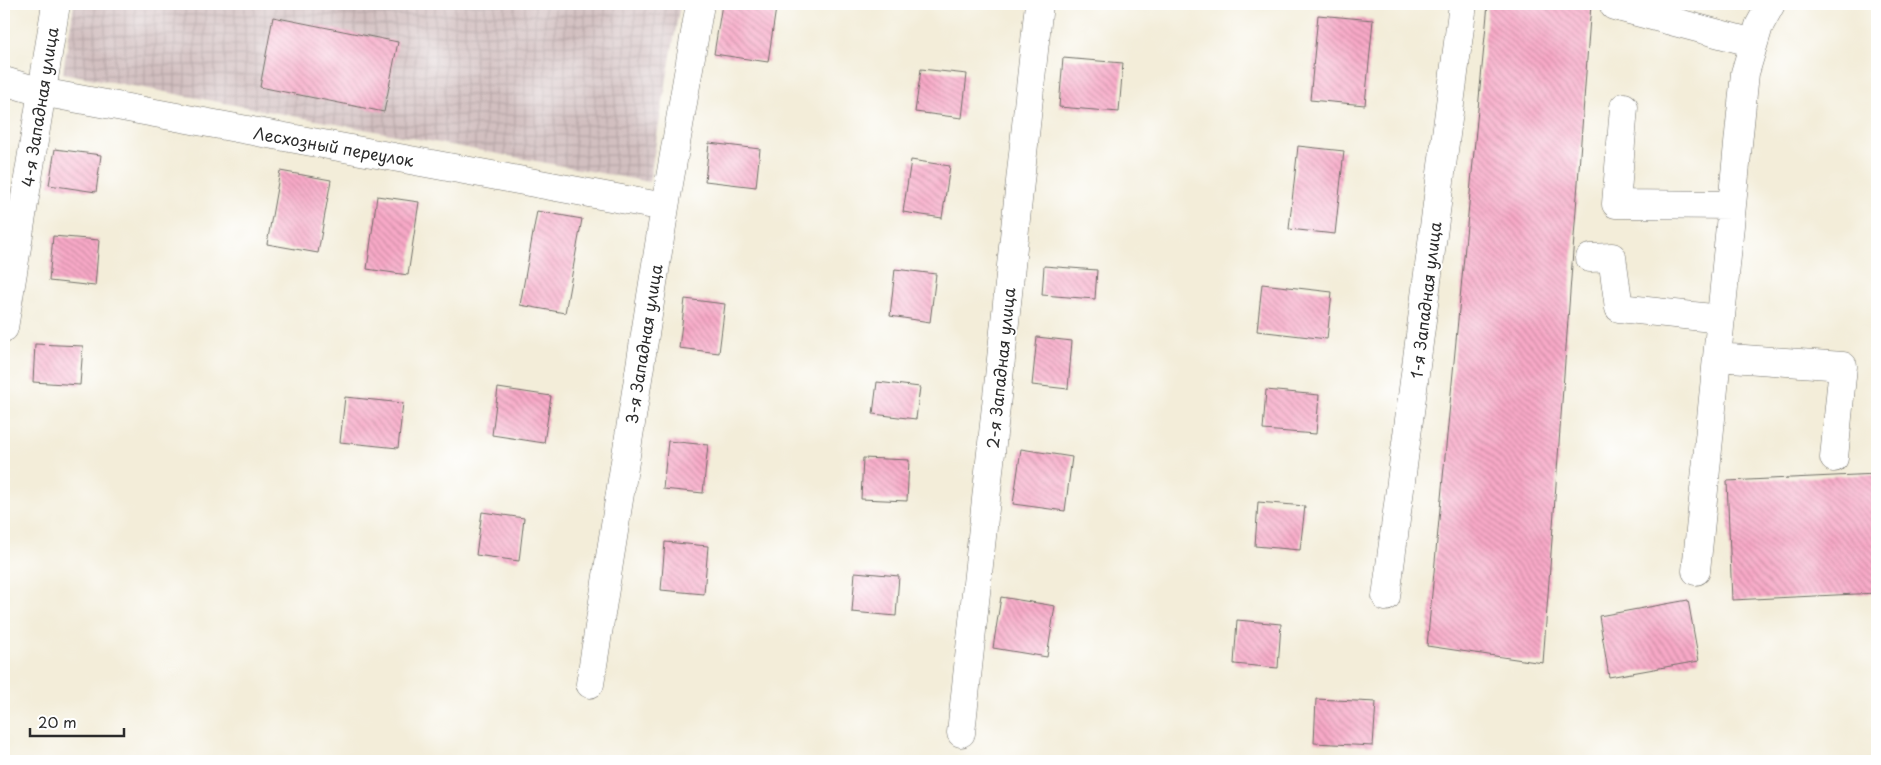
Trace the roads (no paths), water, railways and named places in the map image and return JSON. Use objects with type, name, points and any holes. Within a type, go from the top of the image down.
[{"type":"street","name":"4-я Западная улица","points":[[4,328],[56,4]]},
{"type":"street","name":"3-я Западная улица","points":[[590,684],[665,207],[700,4]]},
{"type":"street","name":"2-я Западная улица","points":[[961,733],[1038,4]]},
{"type":"street","name":"1-я Западная улица","points":[[1386,596],[1463,4]]},
{"type":"street","points":[[1696,571],[1745,73],[1759,26],[1771,4]]},
{"type":"street","points":[[1614,6],[1754,43]]},
{"type":"street","name":"Лесхозный переулок","points":[[4,81],[41,92],[665,207]]},
{"type":"street","points":[[1624,106],[1616,204],[1732,205]]},
{"type":"street","points":[[1590,258],[1612,257],[1619,308],[1721,319]]},
{"type":"street","points":[[1717,357],[1843,366],[1834,458]]}]
